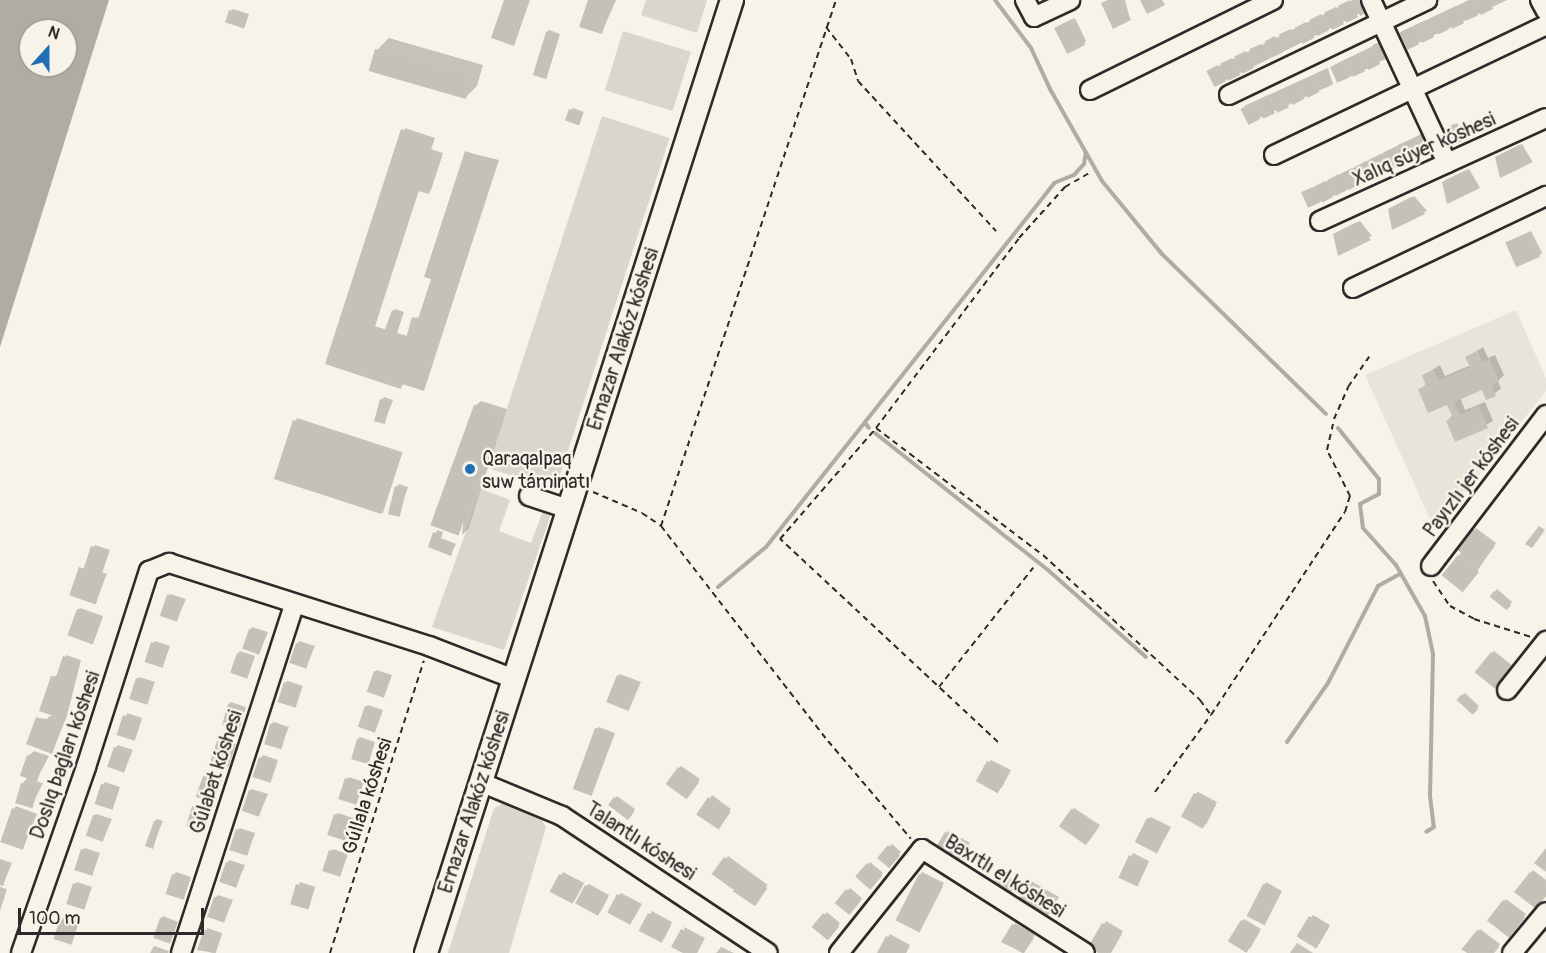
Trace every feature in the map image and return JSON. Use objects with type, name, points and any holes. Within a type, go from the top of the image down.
[{"type":"main road","name":"Ernazar Alakóz kóshesi","points":[[426,953],[732,0]]},
{"type":"street","points":[[1025,0],[1034,17],[1070,0]]},
{"type":"street","points":[[1090,90],[1273,0]]},
{"type":"street","points":[[1371,0],[1447,163]]},
{"type":"street","points":[[1229,95],[1427,0]]},
{"type":"street","points":[[1540,0],[1546,11]]},
{"type":"street","points":[[1274,155],[1546,25]]},
{"type":"street","name":"Xalıq súyer kóshesi","points":[[1320,221],[1546,118]]},
{"type":"street","points":[[1353,288],[1546,196]]},
{"type":"street","name":"Payızlı jer kóshesi","points":[[1431,566],[1546,415]]},
{"type":"street","points":[[529,496],[568,509]]},
{"type":"street","name":"Doslıq baǵları kóshesi","points":[[21,953],[149,571],[170,563],[294,605]]},
{"type":"street","points":[[294,605],[429,646],[514,679]]},
{"type":"street","name":"Gúlabat kóshesi","points":[[181,953],[294,605]]},
{"type":"street","points":[[1507,690],[1546,641]]},
{"type":"street","name":"Talantlı kóshesi","points":[[480,782],[562,816],[768,953]]},
{"type":"street","name":"Baxıtlı el kóshesi","points":[[839,953],[922,849],[1085,953]]},
{"type":"street","points":[[1512,953],[1546,912]]},
{"type":"path","points":[[661,526],[836,0]]},
{"type":"path","points":[[826,27],[851,59],[858,81],[996,231]]},
{"type":"path","points":[[998,742],[780,539],[876,428],[1019,238],[1065,187],[1091,172]]},
{"type":"path","points":[[1155,792],[1211,715],[1345,512],[1350,496],[1327,450],[1334,419],[1348,387],[1369,357]]},
{"type":"path","points":[[876,428],[1043,555],[1200,700],[1211,715]]},
{"type":"path","points":[[576,486],[642,513],[661,526],[835,750],[922,849]]},
{"type":"path","points":[[1431,566],[1432,581],[1450,606],[1474,620],[1546,641]]},
{"type":"path","points":[[939,687],[1033,568]]},
{"type":"path","name":"Gúllala kóshesi","points":[[330,953],[429,646]]},
{"type":"shaded area","points":[[0,0],[109,0],[0,347]]},
{"type":"shaded area","points":[[646,0],[707,0],[697,33],[641,15]]},
{"type":"shaded area","points":[[623,31],[691,52],[673,111],[605,90]]},
{"type":"shaded area","points":[[602,116],[670,138],[555,490],[488,468]]},
{"type":"shaded area","points":[[1516,310],[1546,378],[1546,391],[1435,530],[1365,375]]},
{"type":"shaded area","points":[[481,489],[510,500],[499,531],[531,543],[543,511],[551,514],[504,650],[432,627]]},
{"type":"shaded area","points":[[506,802],[539,816],[546,827],[509,953],[448,953],[494,808]]},
{"type":"building","points":[[504,0],[529,0],[514,46],[491,38]]},
{"type":"building","points":[[588,0],[613,1],[602,34],[579,27]]},
{"type":"building","points":[[1108,0],[1122,0],[1131,20],[1113,29],[1101,3]]},
{"type":"building","points":[[1140,0],[1162,0],[1165,5],[1147,14]]},
{"type":"building","points":[[1350,0],[1358,17],[1346,23],[1338,5]]},
{"type":"building","points":[[1352,0],[1367,0],[1371,10],[1360,16]]},
{"type":"building","points":[[1471,0],[1478,16],[1466,21],[1459,5]]},
{"type":"building","points":[[1474,0],[1489,0],[1493,9],[1481,15]]},
{"type":"building","points":[[1456,6],[1464,23],[1452,29],[1444,11]]},
{"type":"building","points":[[1336,7],[1344,24],[1332,30],[1324,12]]},
{"type":"building","points":[[229,10],[248,16],[244,29],[225,22]]},
{"type":"building","points":[[1441,13],[1449,29],[1438,34],[1430,18]]},
{"type":"building","points":[[1321,14],[1329,30],[1318,36],[1309,20]]},
{"type":"building","points":[[1072,19],[1085,45],[1067,54],[1054,28]]},
{"type":"building","points":[[1426,20],[1434,37],[1422,43],[1414,25]]},
{"type":"building","points":[[1306,22],[1314,38],[1303,44],[1294,28]]},
{"type":"building","points":[[1411,27],[1419,44],[1407,50],[1399,32]]},
{"type":"building","points":[[1291,29],[1298,45],[1286,50],[1279,34]]},
{"type":"building","points":[[546,32],[559,36],[546,79],[533,75]]},
{"type":"building","points":[[1275,36],[1283,52],[1272,57],[1264,41]]},
{"type":"building","points":[[1385,40],[1392,57],[1380,62],[1373,45]]},
{"type":"building","points":[[1261,44],[1268,60],[1256,65],[1249,49]]},
{"type":"building","points":[[1372,48],[1380,64],[1369,70],[1360,54]]},
{"type":"building","points":[[375,49],[472,77],[466,99],[369,71]]},
{"type":"building","points":[[1246,51],[1254,68],[1242,74],[1234,56]]},
{"type":"building","points":[[1357,54],[1365,71],[1353,77],[1345,59]]},
{"type":"building","points":[[1232,58],[1240,75],[1228,81],[1220,63]]},
{"type":"building","points":[[1342,62],[1349,78],[1337,83],[1330,67]]},
{"type":"building","points":[[1218,65],[1226,81],[1215,87],[1206,71]]},
{"type":"building","points":[[1326,69],[1333,85],[1321,90],[1314,74]]},
{"type":"building","points":[[1311,76],[1319,92],[1308,98],[1299,82]]},
{"type":"building","points":[[1296,83],[1304,99],[1293,105],[1284,89]]},
{"type":"building","points":[[1281,90],[1289,107],[1277,113],[1269,95]]},
{"type":"building","points":[[1267,96],[1275,113],[1263,119],[1255,101]]},
{"type":"building","points":[[1252,103],[1260,119],[1249,125],[1240,109]]},
{"type":"building","points":[[569,109],[583,114],[579,125],[565,120]]},
{"type":"building","points":[[1454,124],[1462,141],[1450,147],[1442,129]]},
{"type":"building","points":[[401,129],[434,140],[430,152],[442,156],[429,194],[418,191],[374,329],[384,332],[392,310],[402,314],[395,335],[406,338],[412,317],[418,319],[431,279],[424,277],[465,151],[498,162],[424,391],[402,384],[401,389],[325,364]]},
{"type":"building","points":[[1425,133],[1433,149],[1422,155],[1413,139]]},
{"type":"building","points":[[1410,140],[1417,157],[1405,162],[1398,145]]},
{"type":"building","points":[[1519,145],[1533,162],[1500,178],[1495,157]]},
{"type":"building","points":[[1395,147],[1403,164],[1391,170],[1383,152]]},
{"type":"building","points":[[1381,154],[1389,171],[1377,177],[1369,159]]},
{"type":"building","points":[[1366,161],[1374,177],[1363,182],[1355,166]]},
{"type":"building","points":[[1352,168],[1360,184],[1349,190],[1340,174]]},
{"type":"building","points":[[1466,170],[1480,188],[1447,204],[1442,182]]},
{"type":"building","points":[[1339,174],[1347,190],[1336,196],[1327,180]]},
{"type":"building","points":[[1325,181],[1333,197],[1322,202],[1314,186]]},
{"type":"building","points":[[1313,187],[1320,203],[1308,208],[1301,192]]},
{"type":"building","points":[[1411,197],[1425,214],[1392,230],[1388,209]]},
{"type":"building","points":[[1357,222],[1371,240],[1338,256],[1333,234]]},
{"type":"building","points":[[1529,232],[1540,257],[1516,267],[1505,243]]},
{"type":"building","points":[[1478,351],[1482,362],[1489,359],[1499,382],[1492,385],[1496,396],[1486,400],[1482,390],[1454,402],[1460,415],[1479,406],[1488,428],[1455,442],[1446,421],[1453,418],[1447,405],[1428,413],[1418,389],[1426,386],[1422,375],[1434,370],[1439,381],[1470,367],[1465,357]]},
{"type":"building","points":[[380,399],[391,402],[385,424],[374,421]]},
{"type":"building","points":[[474,405],[502,415],[458,536],[430,525]]},
{"type":"building","points":[[293,420],[400,455],[381,514],[274,479]]},
{"type":"building","points":[[395,486],[407,489],[400,517],[388,514]]},
{"type":"building","points":[[1539,526],[1545,530],[1532,548],[1525,544]]},
{"type":"building","points":[[1473,529],[1495,547],[1478,567],[1457,549]]},
{"type":"building","points":[[433,532],[442,535],[439,541],[454,546],[451,556],[428,547]]},
{"type":"building","points":[[91,546],[109,552],[102,573],[84,567]]},
{"type":"building","points":[[1458,555],[1479,572],[1463,592],[1442,575]]},
{"type":"building","points":[[79,567],[105,576],[96,604],[69,595]]},
{"type":"building","points":[[1494,591],[1511,605],[1507,610],[1490,596]]},
{"type":"building","points":[[167,595],[184,601],[177,622],[160,616]]},
{"type":"building","points":[[77,609],[102,618],[93,645],[67,635]]},
{"type":"building","points":[[249,629],[266,635],[259,655],[242,649]]},
{"type":"building","points":[[151,642],[169,648],[163,668],[145,662]]},
{"type":"building","points":[[296,643],[313,649],[306,669],[289,663]]},
{"type":"building","points":[[1491,652],[1512,669],[1496,689],[1475,672]]},
{"type":"building","points":[[237,653],[254,659],[247,679],[230,673]]},
{"type":"building","points":[[63,656],[80,662],[65,720],[39,711],[51,676],[56,677]]},
{"type":"building","points":[[374,671],[391,677],[384,698],[367,692]]},
{"type":"building","points":[[617,675],[639,684],[628,711],[606,702]]},
{"type":"building","points":[[136,678],[154,684],[147,705],[129,699]]},
{"type":"building","points":[[284,682],[302,688],[296,708],[278,702]]},
{"type":"building","points":[[1462,694],[1478,709],[1473,715],[1457,700]]},
{"type":"building","points":[[228,704],[245,709],[240,729],[222,724]]},
{"type":"building","points":[[365,706],[382,712],[375,733],[358,727]]},
{"type":"building","points":[[123,715],[141,721],[135,741],[117,735]]},
{"type":"building","points":[[49,716],[64,721],[52,754],[26,744],[36,717],[47,721]]},
{"type":"building","points":[[270,724],[287,729],[282,749],[264,744]]},
{"type":"building","points":[[595,728],[614,735],[592,796],[573,789]]},
{"type":"building","points":[[357,739],[374,744],[369,764],[351,759]]},
{"type":"building","points":[[217,741],[235,747],[229,767],[211,761]]},
{"type":"building","points":[[114,747],[131,753],[124,773],[107,767]]},
{"type":"building","points":[[27,755],[44,761],[37,782],[20,776]]},
{"type":"building","points":[[259,757],[277,763],[271,783],[253,777]]},
{"type":"building","points":[[987,761],[1009,773],[998,793],[976,781]]},
{"type":"building","points":[[678,767],[699,782],[687,799],[666,784]]},
{"type":"building","points":[[203,776],[220,782],[213,803],[196,797]]},
{"type":"building","points":[[345,778],[363,784],[356,805],[338,799]]},
{"type":"building","points":[[21,783],[38,788],[33,808],[15,803]]},
{"type":"building","points":[[101,784],[119,790],[113,810],[95,804]]},
{"type":"building","points":[[249,790],[266,796],[259,817],[242,811]]},
{"type":"building","points":[[1194,793],[1216,805],[1203,829],[1181,817]]},
{"type":"building","points":[[614,797],[634,812],[628,820],[608,805]]},
{"type":"building","points":[[708,797],[730,812],[719,830],[696,814]]},
{"type":"building","points":[[192,806],[210,811],[204,831],[186,826]]},
{"type":"building","points":[[12,808],[35,816],[23,850],[0,842]]},
{"type":"building","points":[[1071,809],[1098,828],[1086,845],[1059,826]]},
{"type":"building","points":[[334,814],[352,820],[345,841],[327,835]]},
{"type":"building","points":[[93,815],[110,821],[103,842],[86,836]]},
{"type":"building","points":[[1147,818],[1169,829],[1157,853],[1135,842]]},
{"type":"building","points":[[154,821],[161,823],[153,849],[145,846]]},
{"type":"building","points":[[236,829],[254,835],[247,856],[229,850]]},
{"type":"building","points":[[945,832],[968,846],[958,863],[935,849]]},
{"type":"building","points":[[888,845],[900,855],[889,868],[877,858]]},
{"type":"building","points":[[1546,848],[1546,872],[1534,863]]},
{"type":"building","points":[[81,849],[99,855],[92,876],[74,870]]},
{"type":"building","points":[[329,850],[347,856],[340,877],[322,871]]},
{"type":"building","points":[[1129,855],[1148,864],[1137,887],[1118,878]]},
{"type":"building","points":[[724,857],[745,872],[733,889],[712,874]]},
{"type":"building","points":[[0,862],[10,866],[3,886],[0,885]]},
{"type":"building","points":[[226,862],[243,868],[236,888],[219,882]]},
{"type":"building","points":[[867,863],[882,876],[870,890],[855,877]]},
{"type":"building","points":[[1530,872],[1546,884],[1546,896],[1536,909],[1514,892]]},
{"type":"building","points":[[745,873],[767,888],[755,906],[733,891]]},
{"type":"building","points":[[172,874],[190,880],[184,900],[166,894]]},
{"type":"building","points":[[559,874],[582,886],[573,904],[550,892]]},
{"type":"building","points":[[919,874],[943,886],[919,933],[895,920]]},
{"type":"building","points":[[999,874],[1016,885],[1007,899],[990,888]]},
{"type":"building","points":[[1028,882],[1057,899],[1047,917],[1018,900]]},
{"type":"building","points":[[73,883],[91,889],[84,910],[66,904]]},
{"type":"building","points":[[296,884],[314,889],[308,909],[290,904]]},
{"type":"building","points":[[1263,884],[1281,893],[1264,925],[1247,916]]},
{"type":"building","points":[[585,885],[608,897],[598,916],[575,904]]},
{"type":"building","points":[[846,889],[861,901],[849,915],[835,903]]},
{"type":"building","points":[[617,894],[640,906],[630,925],[607,913]]},
{"type":"building","points":[[214,897],[231,903],[224,923],[207,917]]},
{"type":"building","points":[[1503,900],[1525,917],[1509,938],[1487,920]]},
{"type":"building","points":[[648,913],[671,925],[662,943],[639,931]]},
{"type":"building","points":[[823,913],[839,926],[828,940],[812,927]]},
{"type":"building","points":[[1309,916],[1329,928],[1316,948],[1297,937]]},
{"type":"building","points":[[160,918],[177,924],[170,944],[153,938]]},
{"type":"building","points":[[60,919],[78,925],[72,945],[54,939]]},
{"type":"building","points":[[1241,920],[1260,932],[1246,953],[1228,941]]},
{"type":"building","points":[[1102,923],[1122,934],[1111,953],[1087,949]]},
{"type":"building","points":[[1012,924],[1034,938],[1024,953],[1001,942]]},
{"type":"building","points":[[681,929],[703,941],[697,953],[683,953],[671,947]]},
{"type":"building","points":[[204,930],[221,935],[215,953],[197,950]]},
{"type":"building","points":[[1477,930],[1499,947],[1494,953],[1461,950]]},
{"type":"building","points":[[886,936],[909,947],[906,953],[877,953]]},
{"type":"waterway","points":[[995,0],[1031,48],[1050,89],[1102,181],[1162,254],[1326,414]]},
{"type":"waterway","points":[[718,587],[766,547],[1054,183],[1074,175],[1084,164],[1086,152]]},
{"type":"waterway","points":[[865,423],[869,428]]},
{"type":"waterway","points":[[1338,428],[1379,479],[1379,494],[1360,504],[1363,528],[1396,565],[1425,616],[1433,654],[1430,796],[1434,827],[1426,832]]},
{"type":"waterway","points":[[875,433],[1048,570],[1146,657]]},
{"type":"waterway","points":[[1287,742],[1328,683],[1378,586],[1401,573]]},
{"type":"place","name":"Qaraqalpaq suw táminatı","points":[[470,469]]}]
